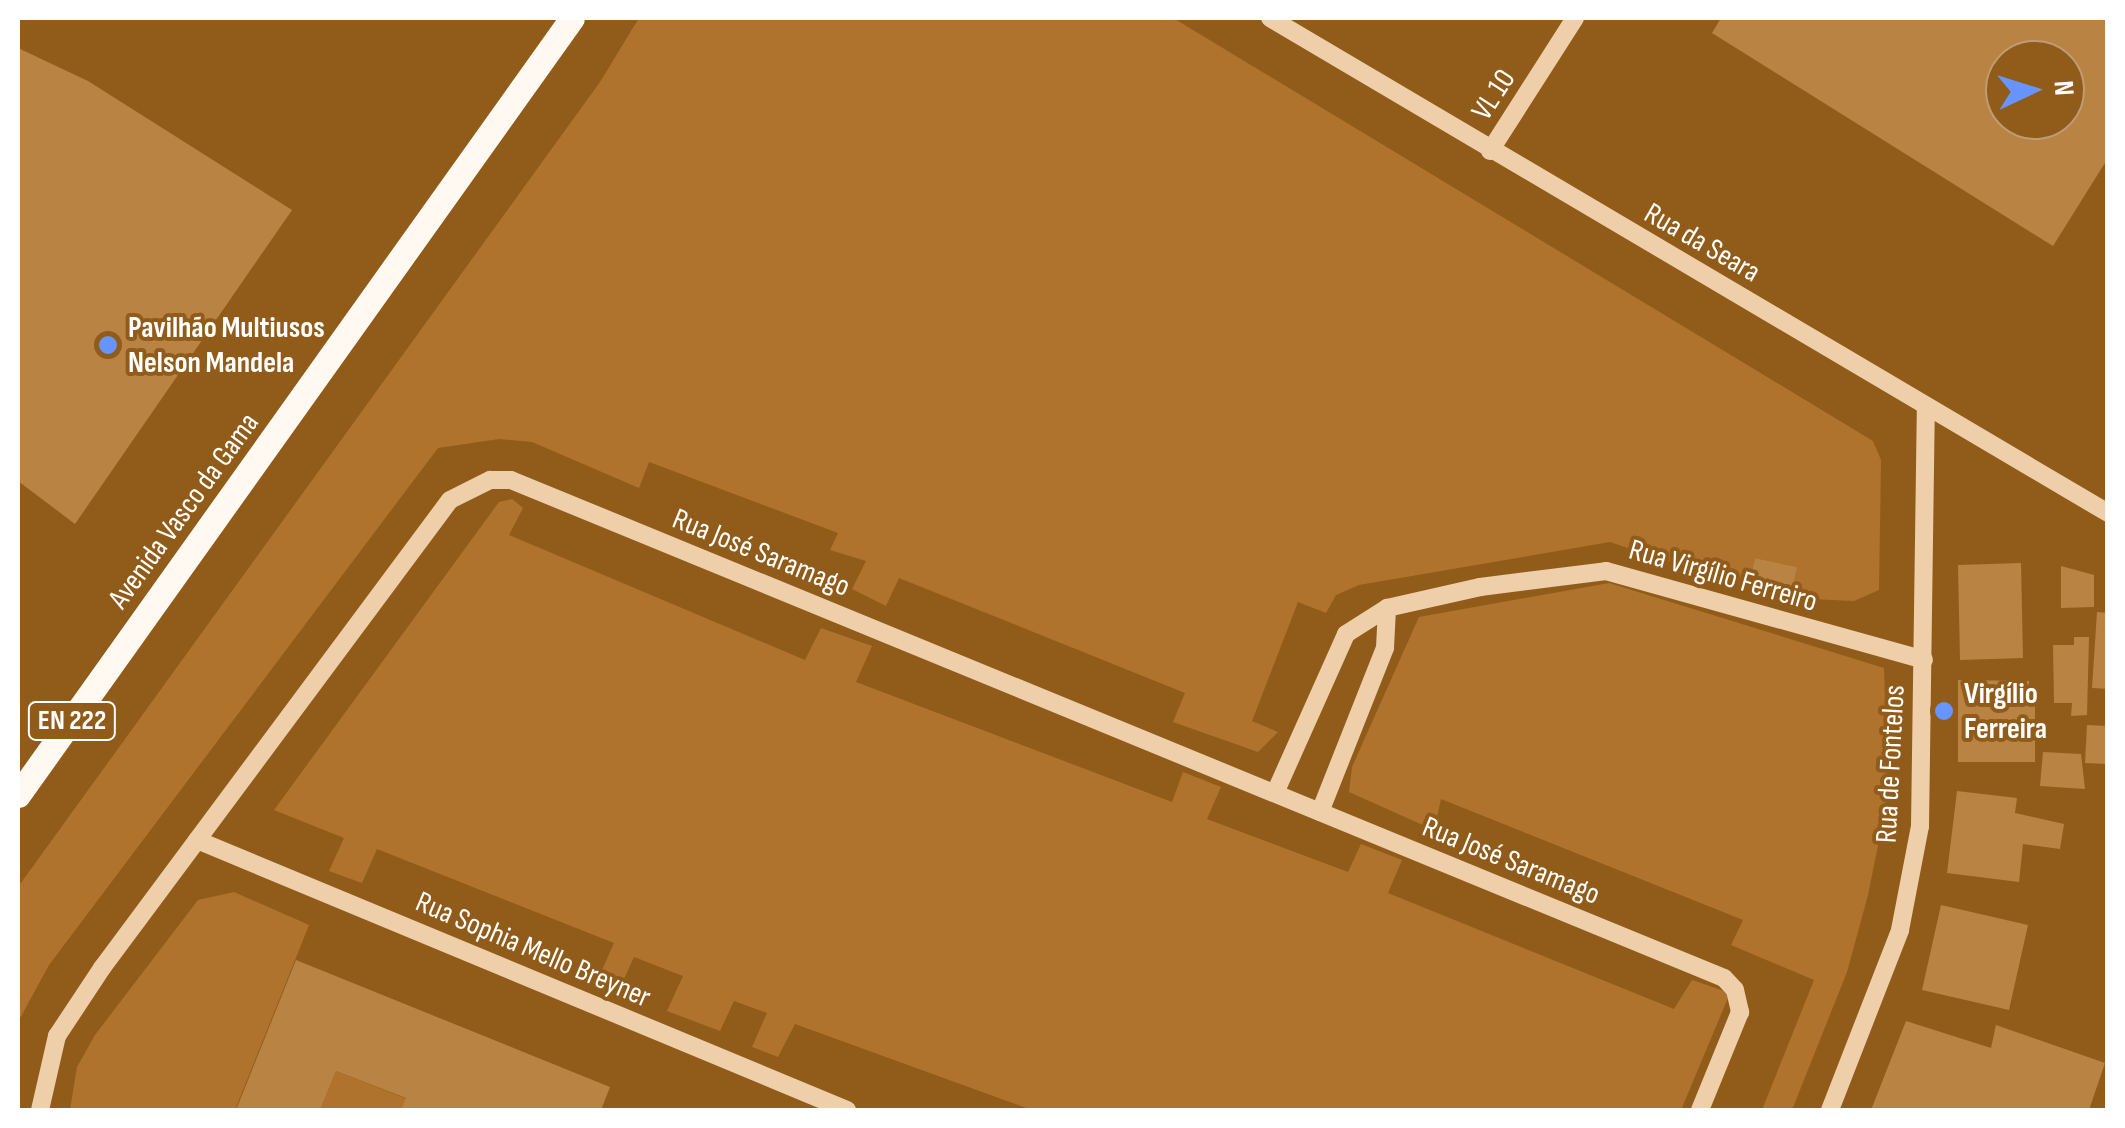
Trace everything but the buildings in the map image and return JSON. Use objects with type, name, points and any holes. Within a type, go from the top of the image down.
[{"type":"main road","name":"Avenida Vasco da Gama","points":[[18,795],[572,18]]},
{"type":"street","name":"Rua da Seara","points":[[1270,18],[2108,513]]},
{"type":"street","name":"VL 10","points":[[1490,151],[1576,18]]},
{"type":"street","name":"Rua de Fontelos","points":[[1830,1110],[1900,930],[1920,826],[1926,406]]},
{"type":"street","name":"Rua José Saramago","points":[[40,1110],[58,1036],[197,840],[450,500],[490,480],[511,480],[1724,978],[1735,990],[1740,1012],[1700,1110]]},
{"type":"street","name":"Rua Virgílio Ferreiro","points":[[1276,793],[1346,634],[1387,608],[1606,571],[1924,660]]},
{"type":"street","points":[[1320,812],[1384,648],[1387,608]]},
{"type":"street","name":"Rua Sophia Mello Breyner","points":[[197,840],[847,1110]]},
{"type":"shaded area","points":[[639,18],[1173,18],[1873,441],[1881,460],[1879,590],[1854,601],[1790,598],[1796,567],[1755,558],[1748,588],[1610,542],[1359,585],[1336,595],[1326,613],[1298,602],[1252,721],[1278,732],[1258,752],[1173,722],[1185,693],[899,578],[886,606],[852,589],[866,561],[830,550],[838,533],[649,462],[639,488],[532,442],[499,439],[438,448],[49,965],[18,1022],[18,887],[600,82]]},
{"type":"shaded area","points":[[512,499],[523,508],[509,535],[805,660],[821,628],[872,646],[856,682],[1172,802],[1183,772],[1221,787],[1207,819],[1348,872],[1361,844],[1402,860],[1388,893],[1674,1009],[1692,980],[1730,993],[1681,1110],[1032,1110],[795,1024],[778,1057],[752,1047],[767,1013],[734,1001],[720,1031],[667,1011],[683,976],[634,957],[619,990],[598,979],[614,943],[377,849],[362,883],[329,871],[344,838],[274,810],[499,502]]},
{"type":"shaded area","points":[[1609,583],[1884,668],[1888,796],[1868,895],[1847,972],[1792,1110],[1762,1110],[1814,980],[1731,945],[1743,920],[1441,799],[1434,830],[1349,792],[1352,767],[1419,617]]},
{"type":"shaded area","points":[[234,892],[309,925],[235,1110],[70,1110],[77,1067],[95,1035],[198,900]]},
{"type":"shaded area","points":[[336,1071],[435,1110],[320,1110]]},
{"type":"place","name":"Pavilhão Multiusos Nelson Mandela","points":[[108,345]]},
{"type":"place","name":"Virgílio Ferreira","points":[[1944,711]]}]
